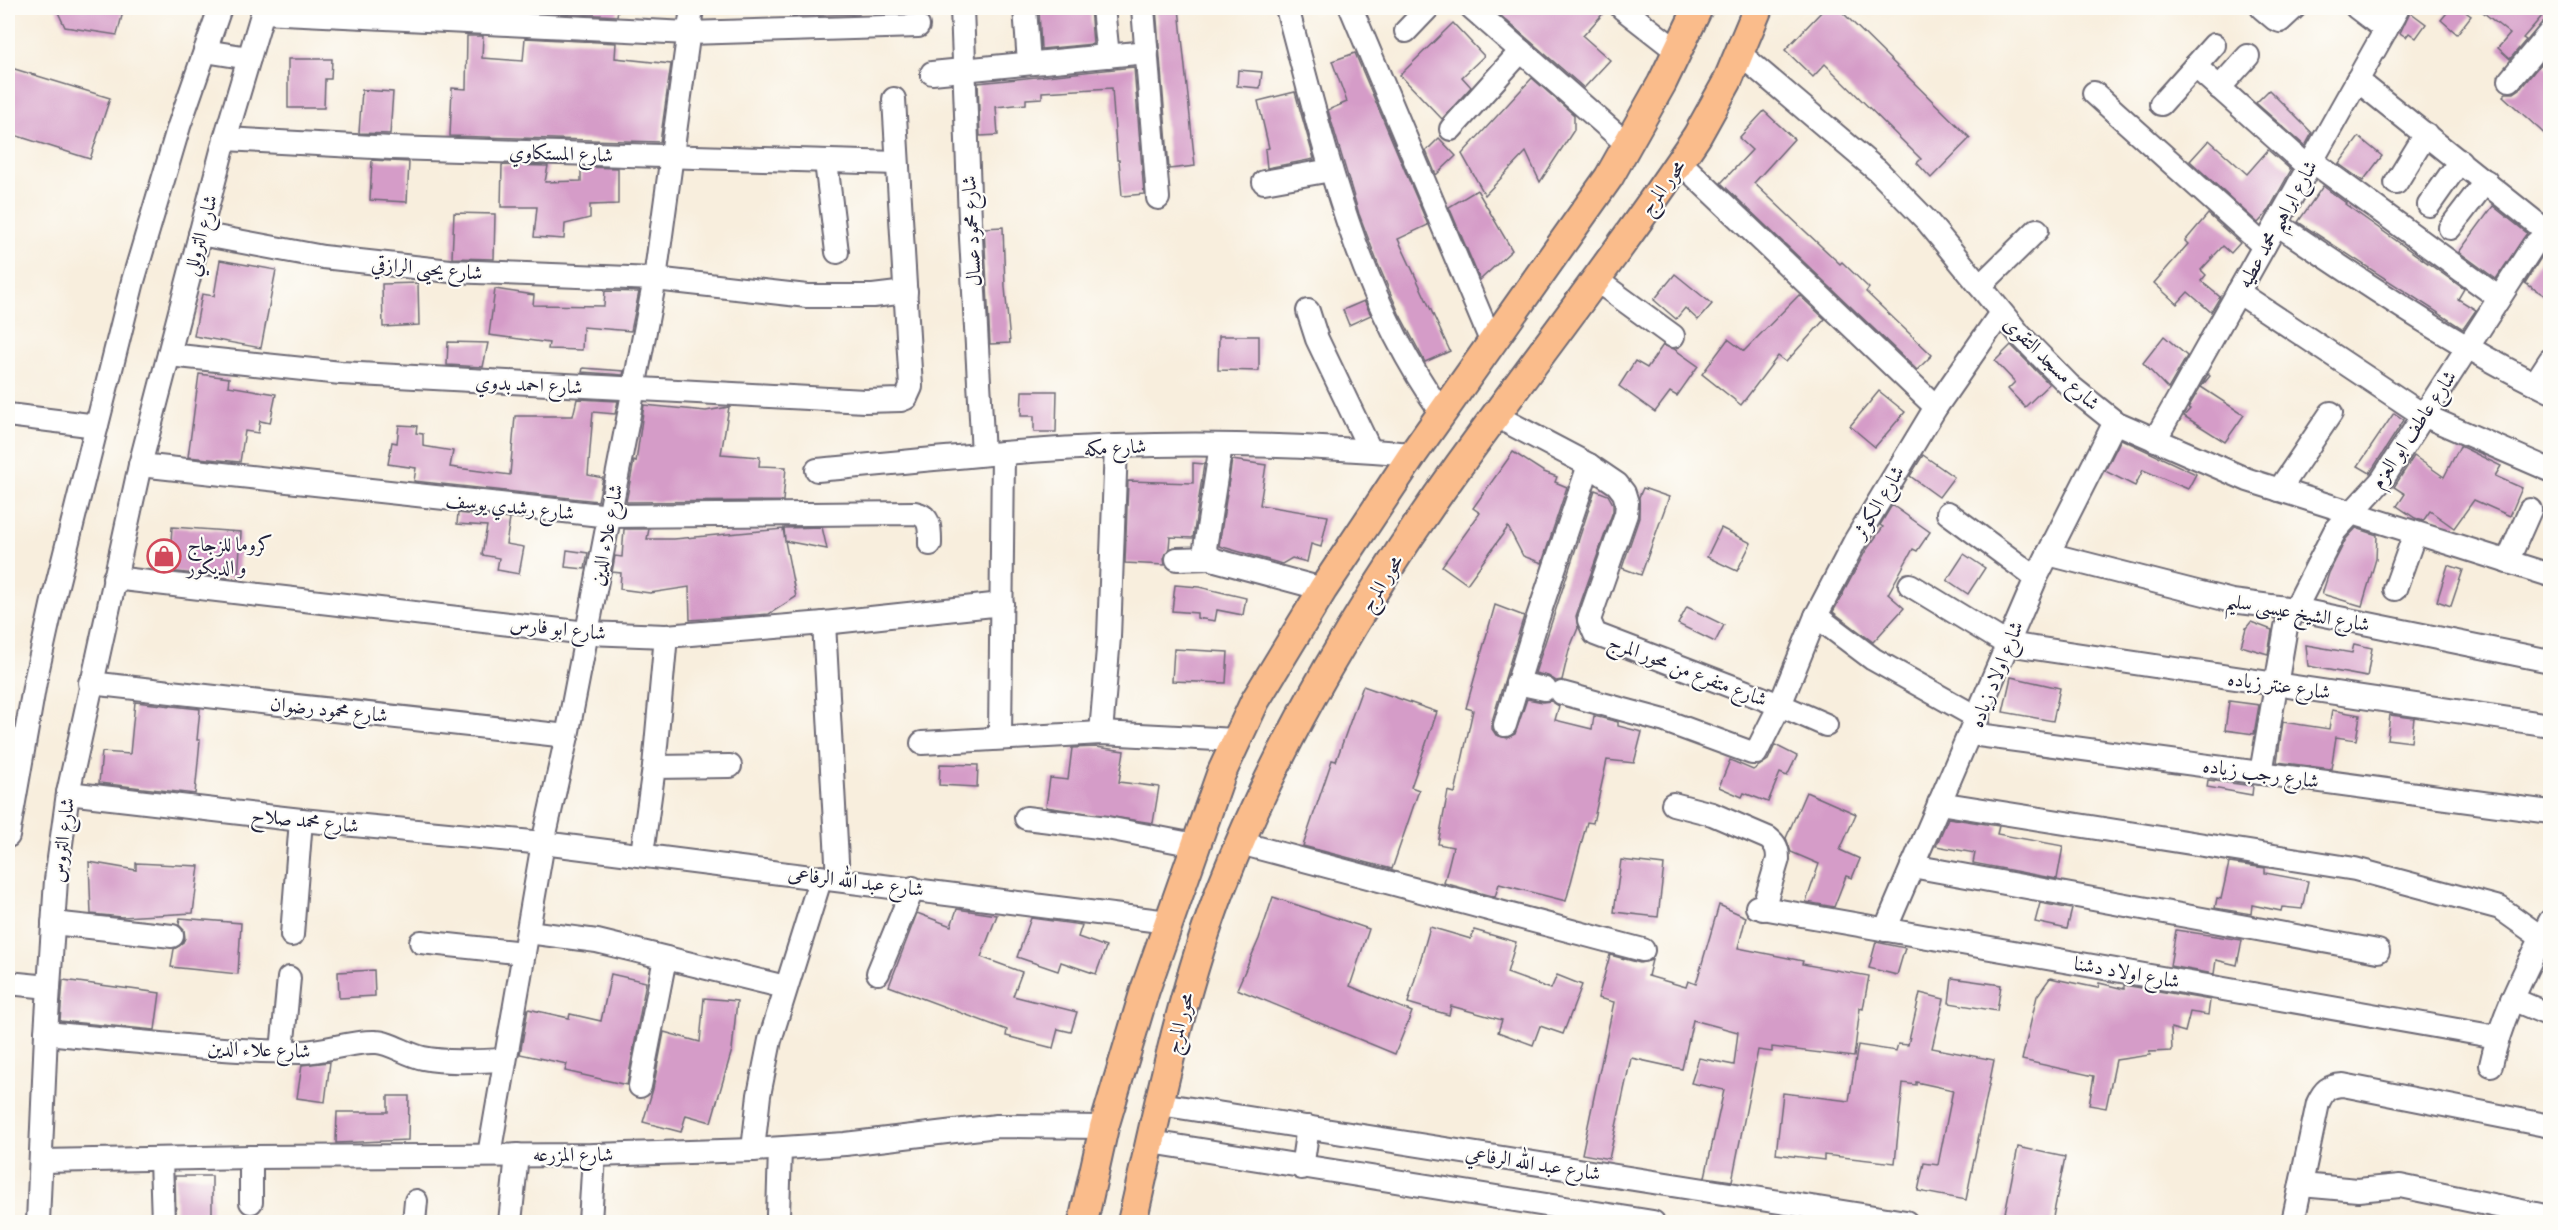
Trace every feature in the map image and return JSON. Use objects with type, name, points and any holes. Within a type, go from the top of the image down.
[{"type":"main road","name":"محور المرج","points":[[1083,1222],[1104,1127],[1144,990],[1195,845],[1236,740],[1276,663],[1323,589],[1413,454],[1608,177],[1628,145],[1698,8]]},
{"type":"main road","name":"محور المرج","points":[[1131,1222],[1193,971],[1222,885],[1284,749],[1356,622],[1423,517],[1680,162],[1713,109],[1740,54],[1758,8]]},
{"type":"street","points":[[8,836],[35,682],[142,248],[179,126],[220,8]]},
{"type":"street","name":"شارع علاء الدين","points":[[489,1155],[543,843],[567,736],[656,279],[692,8]]},
{"type":"street","name":"شارع محمود عسال","points":[[962,8],[970,220],[993,453],[1002,604],[1000,738]]},
{"type":"street","points":[[1025,8],[1029,63]]},
{"type":"street","points":[[1103,8],[1108,56]]},
{"type":"street","points":[[1143,8],[1158,198]]},
{"type":"street","points":[[1287,8],[1341,207],[1379,306],[1425,390],[1442,413]]},
{"type":"street","points":[[1351,8],[1492,343]]},
{"type":"street","points":[[1406,31],[1428,8]]},
{"type":"street","points":[[1472,8],[1628,145]]},
{"type":"street","points":[[1622,8],[1677,51]]},
{"type":"street","points":[[2262,8],[2275,20],[2280,21],[2294,8]]},
{"type":"street","points":[[2357,8],[2386,30]]},
{"type":"street","name":"شارع ابراهيم محمد عطيه","points":[[2155,440],[2398,8]]},
{"type":"street","points":[[263,10],[688,33],[918,26]]},
{"type":"street","name":"شارع التروللي","points":[[140,465],[225,139],[263,10]]},
{"type":"street","points":[[2510,80],[2550,32]]},
{"type":"street","points":[[2161,104],[2214,45]]},
{"type":"street","points":[[205,51],[249,58]]},
{"type":"street","points":[[1451,129],[1521,51]]},
{"type":"street","points":[[932,73],[1148,52]]},
{"type":"street","name":"شارع مسجد التقوى","points":[[1740,54],[1878,171],[1927,221],[2001,313],[2070,386],[2115,422],[2248,480],[2550,575]]},
{"type":"street","points":[[2220,88],[2248,56]]},
{"type":"street","points":[[2195,66],[2310,164],[2499,298]]},
{"type":"street","points":[[2357,80],[2550,232]]},
{"type":"street","points":[[2094,93],[2264,246]]},
{"type":"street","points":[[894,99],[906,292]]},
{"type":"street","points":[[2396,183],[2426,134]]},
{"type":"street","name":"شارع المستكاوي","points":[[225,139],[381,148],[897,163]]},
{"type":"street","points":[[2429,205],[2460,161]]},
{"type":"street","points":[[826,162],[837,252]]},
{"type":"street","points":[[1680,162],[1936,407]]},
{"type":"street","points":[[1264,182],[1331,170]]},
{"type":"street","points":[[2451,228],[2486,181]]},
{"type":"street","points":[[2277,224],[2353,276],[2468,346],[2543,387],[2550,360]]},
{"type":"street","points":[[1980,286],[2037,230]]},
{"type":"street","name":"شارع عاطف ابو العزم","points":[[2261,773],[2286,627],[2335,531],[2382,480],[2533,246],[2550,232]]},
{"type":"street","name":"شارع يحيى الرازقي","points":[[200,234],[292,252],[387,266],[450,271],[656,279],[807,296],[873,296],[906,292]]},
{"type":"street","points":[[1595,279],[1673,336]]},
{"type":"street","name":"شارع احمد بدوي","points":[[169,355],[341,373],[889,401],[906,398],[911,387],[906,292]]},
{"type":"street","points":[[2238,292],[2423,415],[2550,471]]},
{"type":"street","points":[[1308,311],[1317,339],[1370,450]]},
{"type":"street","name":"شارع الكوثر","points":[[1517,683],[1665,721],[1752,753],[1760,749],[1816,616],[1855,541],[1936,407],[2001,313]]},
{"type":"street","points":[[2279,490],[2331,413]]},
{"type":"street","points":[[8,415],[97,426]]},
{"type":"street","name":"شارع متفرع من محور المرج","points":[[1496,416],[1589,465],[1617,483],[1624,493],[1627,503],[1626,514],[1589,620],[1595,634],[1826,725]]},
{"type":"street","name":"شارع اولاد زياده","points":[[1885,930],[2036,578],[2115,422]]},
{"type":"street","points":[[1210,558],[1205,548],[1221,445]]},
{"type":"street","name":"شارع مكه","points":[[817,470],[993,453],[1116,446],[1221,445],[1370,450],[1413,454]]},
{"type":"street","points":[[1101,733],[1109,637],[1116,446]]},
{"type":"street","name":"شارع رشدي يوسف","points":[[140,465],[610,516],[915,513],[923,514],[928,520],[930,544]]},
{"type":"street","name":"شارع التروس","points":[[38,1222],[46,1034],[61,836],[90,683],[140,465]]},
{"type":"street","points":[[1505,725],[1589,465]]},
{"type":"street","points":[[2507,562],[2530,510]]},
{"type":"street","points":[[1948,513],[2036,578]]},
{"type":"street","points":[[2395,590],[2415,533]]},
{"type":"street","name":"شارع الشيخ عيسى سليم","points":[[2048,554],[2232,601],[2295,609],[2550,661]]},
{"type":"street","points":[[1177,559],[1210,558],[1323,589]]},
{"type":"street","name":"شارع ابو فارس","points":[[114,578],[586,633],[666,636],[824,623],[1002,604]]},
{"type":"street","points":[[1910,585],[2007,644]]},
{"type":"street","points":[[1816,616],[1873,659],[1974,726]]},
{"type":"street","points":[[753,1150],[770,1040],[785,987],[830,878],[824,623]]},
{"type":"street","points":[[642,854],[654,767],[666,636]]},
{"type":"street","name":"شارع عنتر زياده","points":[[2007,644],[2550,725]]},
{"type":"street","name":"شارع محمود رضوان","points":[[90,683],[567,736]]},
{"type":"street","name":"شارع رجب زياده","points":[[1974,726],[2261,773],[2550,812]]},
{"type":"street","points":[[922,743],[1101,733],[1236,740]]},
{"type":"street","points":[[654,767],[730,766]]},
{"type":"street","name":"شارع محمد صلاح","points":[[68,793],[301,820],[543,843]]},
{"type":"street","points":[[1939,802],[2355,869],[2500,908],[2548,934],[2512,999],[2497,1037],[2491,1065]]},
{"type":"street","name":"شارع اولاد دشنا","points":[[1673,804],[1712,814],[1768,838],[1774,843],[1778,851],[1778,859],[1760,908],[2497,1037]]},
{"type":"street","points":[[1026,818],[1107,828],[1195,845]]},
{"type":"street","points":[[292,935],[301,820]]},
{"type":"street","name":"شارع عبد الله الرفاعى","points":[[543,843],[1168,922]]},
{"type":"street","points":[[1240,843],[1643,950]]},
{"type":"street","points":[[1912,866],[2378,951]]},
{"type":"street","points":[[878,973],[913,888]]},
{"type":"street","points":[[53,923],[172,936]]},
{"type":"street","points":[[421,942],[597,941],[785,987]]},
{"type":"street","points":[[640,1086],[665,958]]},
{"type":"street","points":[[282,1052],[289,978]]},
{"type":"street","points":[[8,983],[49,987]]},
{"type":"street","points":[[2512,999],[2550,1015]]},
{"type":"street","name":"شارع علاء الدين","points":[[46,1034],[282,1052],[328,1050],[354,1043],[380,1042],[401,1052],[423,1058],[446,1061],[504,1060]]},
{"type":"street","points":[[2293,1222],[2318,1103],[2326,1089],[2343,1085],[2550,1126]]},
{"type":"street","name":"شارع عبد الله الرفاعي","points":[[1160,1104],[1906,1222]]},
{"type":"street","name":"شارع المزرعه","points":[[41,1161],[594,1155],[753,1150],[997,1126],[1104,1127]]},
{"type":"street","points":[[1302,1168],[1308,1127]]},
{"type":"street","name":"شارع عبد الله الرفاعي","points":[[1151,1142],[1302,1168],[1653,1222]]},
{"type":"street","points":[[778,1215],[780,1149]]},
{"type":"street","points":[[510,1222],[517,1155]]},
{"type":"street","points":[[590,1222],[594,1155]]},
{"type":"street","points":[[251,1157],[251,1202]]},
{"type":"street","points":[[161,1160],[164,1222]]},
{"type":"street","points":[[2301,1185],[2358,1190],[2400,1186],[2550,1217]]},
{"type":"building","points":[[56,8],[124,8],[117,35],[65,27]]},
{"type":"building","points":[[527,8],[618,9],[617,16],[526,11]]},
{"type":"building","points":[[792,8],[859,8],[859,14],[793,16]]},
{"type":"building","points":[[1090,8],[1093,44],[1041,49],[1039,10]]},
{"type":"building","points":[[1156,8],[1179,8],[1195,166],[1169,169]]},
{"type":"building","points":[[1492,8],[1608,8],[1583,36],[1610,60],[1584,88]]},
{"type":"building","points":[[1825,8],[1838,8],[1970,138],[1931,178],[1917,163],[1921,159],[1825,64],[1813,77],[1785,50]]},
{"type":"building","points":[[2451,8],[2460,8],[2471,16],[2457,34],[2441,20]]},
{"type":"building","points":[[2478,8],[2549,8],[2523,38],[2526,40],[2510,59],[2498,48],[2510,34]]},
{"type":"building","points":[[2410,12],[2426,24],[2416,38],[2409,33],[2406,37],[2400,33]]},
{"type":"building","points":[[1453,23],[1484,56],[1462,77],[1471,87],[1442,119],[1400,75]]},
{"type":"building","points":[[467,36],[483,36],[482,58],[523,61],[525,38],[616,43],[615,58],[671,64],[660,142],[450,136],[452,88],[466,89]]},
{"type":"building","points":[[1355,53],[1428,225],[1398,239],[1450,351],[1425,362],[1399,313],[1378,264],[1359,214],[1328,110],[1347,102],[1332,61]]},
{"type":"building","points":[[288,59],[332,59],[331,79],[325,79],[324,108],[288,108]]},
{"type":"building","points":[[2542,62],[2550,70],[2550,139],[2503,96],[2520,89]]},
{"type":"building","points":[[8,67],[110,98],[90,159],[8,133]]},
{"type":"building","points":[[1134,67],[1144,194],[1122,196],[1112,88],[1042,92],[1042,98],[1026,99],[1026,104],[996,107],[998,135],[980,136],[978,83]]},
{"type":"building","points":[[1238,70],[1262,72],[1260,88],[1237,86]]},
{"type":"building","points":[[1532,78],[1574,115],[1574,130],[1540,182],[1526,152],[1485,195],[1462,154]]},
{"type":"building","points":[[362,90],[393,92],[390,134],[359,133]]},
{"type":"building","points":[[2269,90],[2312,133],[2305,146],[2256,103]]},
{"type":"building","points":[[1295,92],[1314,159],[1267,168],[1265,149],[1269,148],[1258,101]]},
{"type":"building","points":[[1764,111],[1794,139],[1754,183],[1840,264],[1842,262],[1869,288],[1866,292],[1932,355],[1917,370],[1721,183],[1752,150],[1739,138]]},
{"type":"building","points":[[2359,137],[2382,156],[2363,181],[2339,164]]},
{"type":"building","points":[[1439,138],[1456,156],[1436,175],[1426,151]]},
{"type":"building","points":[[2209,140],[2247,174],[2268,150],[2291,170],[2267,213],[2258,223],[2190,161]]},
{"type":"building","points":[[372,160],[409,162],[407,202],[370,200]]},
{"type":"building","points":[[502,165],[548,166],[545,182],[581,181],[581,167],[618,168],[618,204],[590,205],[590,218],[565,224],[564,239],[534,237],[537,207],[501,207]]},
{"type":"building","points":[[2323,186],[2464,289],[2458,299],[2476,310],[2463,329],[2298,222]]},
{"type":"building","points":[[1477,190],[1512,250],[1480,280],[1449,207]]},
{"type":"building","points":[[2493,206],[2527,233],[2496,279],[2459,252]]},
{"type":"building","points":[[454,213],[495,214],[494,259],[452,258]]},
{"type":"building","points":[[2208,214],[2240,243],[2231,253],[2223,246],[2201,270],[2206,275],[2201,281],[2220,297],[2211,312],[2188,292],[2177,304],[2154,283],[2188,244],[2185,241]]},
{"type":"building","points":[[1003,227],[1010,343],[990,344],[984,228]]},
{"type":"building","points":[[2542,256],[2550,262],[2550,299],[2525,283]]},
{"type":"building","points":[[220,260],[276,270],[261,348],[194,336],[202,294],[214,296]]},
{"type":"building","points":[[1675,274],[1712,304],[1698,320],[1685,308],[1676,319],[1654,300]]},
{"type":"building","points":[[418,283],[419,325],[383,327],[382,284]]},
{"type":"building","points":[[495,289],[534,295],[533,305],[604,306],[605,291],[639,292],[631,331],[583,327],[582,350],[548,349],[549,343],[489,335]]},
{"type":"building","points":[[1799,295],[1825,319],[1786,362],[1778,356],[1741,405],[1702,374],[1728,339],[1744,351]]},
{"type":"building","points":[[1364,301],[1371,315],[1349,325],[1343,310]]},
{"type":"building","points":[[1219,336],[1259,336],[1259,371],[1218,370]]},
{"type":"building","points":[[2164,336],[2187,356],[2168,389],[2143,363]]},
{"type":"building","points":[[448,342],[488,343],[483,367],[447,365]]},
{"type":"building","points":[[1663,345],[1674,349],[1698,366],[1677,396],[1670,392],[1655,412],[1619,386],[1635,361],[1647,368]]},
{"type":"building","points":[[2011,345],[2049,384],[2025,407],[2008,389],[2015,382],[1995,361]]},
{"type":"building","points":[[583,368],[624,371],[623,375],[582,372]]},
{"type":"building","points":[[199,374],[229,378],[228,386],[276,394],[270,423],[260,421],[258,433],[245,431],[240,462],[188,457]]},
{"type":"building","points":[[2208,374],[2210,376],[2201,387],[2244,415],[2225,442],[2184,416]]},
{"type":"building","points":[[1022,391],[1057,391],[1056,432],[1034,432],[1034,416],[1021,416]]},
{"type":"building","points":[[1879,391],[1905,412],[1875,447],[1850,426]]},
{"type":"building","points":[[577,399],[618,401],[615,414],[593,412],[588,475],[603,478],[598,501],[414,481],[416,468],[388,464],[392,442],[397,443],[399,425],[417,426],[416,433],[423,434],[423,446],[453,451],[450,467],[510,475],[515,416],[573,416]]},
{"type":"building","points":[[644,405],[706,411],[729,407],[721,454],[760,457],[759,466],[786,467],[783,501],[626,502],[634,461],[636,462]]},
{"type":"building","points":[[2394,413],[2404,420],[2370,473],[2358,466]]},
{"type":"building","points":[[2121,439],[2196,474],[2188,489],[2143,470],[2135,486],[2105,471]]},
{"type":"building","points":[[2460,446],[2501,466],[2495,476],[2522,488],[2510,516],[2474,500],[2454,528],[2430,511],[2423,521],[2397,506],[2405,494],[2394,487],[2414,456],[2444,477]]},
{"type":"building","points":[[1513,452],[1544,472],[1557,477],[1555,482],[1567,487],[1542,563],[1523,556],[1508,527],[1467,584],[1442,566],[1480,513],[1473,508]]},
{"type":"building","points":[[1923,455],[1954,477],[1939,497],[1910,476]]},
{"type":"building","points":[[1232,460],[1266,465],[1260,505],[1328,516],[1321,547],[1311,544],[1307,562],[1292,558],[1282,564],[1219,546]]},
{"type":"building","points":[[1193,463],[1204,464],[1193,538],[1170,537],[1169,548],[1164,559],[1165,565],[1125,563],[1128,481],[1193,483]]},
{"type":"building","points":[[1643,488],[1669,497],[1641,575],[1622,568],[1639,518],[1639,497]]},
{"type":"building","points":[[1595,490],[1608,495],[1613,504],[1613,511],[1576,616],[1578,628],[1569,650],[1562,680],[1556,681],[1548,676],[1535,673]]},
{"type":"building","points":[[1892,505],[1930,532],[1917,551],[1913,549],[1888,594],[1904,608],[1873,642],[1833,612],[1865,552],[1883,527],[1880,525]]},
{"type":"building","points":[[458,513],[510,519],[506,544],[524,547],[519,574],[497,570],[499,558],[482,555],[487,526],[457,524]]},
{"type":"building","points":[[172,527],[241,532],[238,579],[169,571]]},
{"type":"building","points":[[822,527],[827,549],[785,541],[796,597],[769,614],[690,620],[689,587],[650,593],[620,589],[621,573],[612,572],[615,556],[622,557],[624,529],[649,529],[647,539],[674,539],[783,529],[785,540],[784,528]]},
{"type":"building","points":[[1721,528],[1751,543],[1737,571],[1707,557]]},
{"type":"building","points":[[2356,528],[2377,535],[2376,559],[2362,606],[2322,594],[2329,573],[2346,539]]},
{"type":"building","points":[[567,550],[588,553],[585,569],[565,567]]},
{"type":"building","points":[[1964,554],[1985,568],[1968,594],[1947,580]]},
{"type":"building","points":[[2448,565],[2463,570],[2451,606],[2437,601]]},
{"type":"building","points":[[1175,585],[1199,587],[1246,598],[1243,615],[1217,610],[1215,621],[1197,618],[1197,613],[1172,611]]},
{"type":"building","points":[[1495,605],[1524,616],[1492,721],[1492,729],[1496,735],[1507,738],[1515,734],[1527,699],[1551,701],[1559,706],[1555,720],[1592,729],[1594,716],[1618,722],[1618,726],[1642,732],[1634,763],[1607,760],[1593,823],[1587,822],[1566,901],[1499,884],[1495,897],[1444,883],[1453,847],[1438,844],[1448,791],[1455,793],[1473,710],[1466,708]]},
{"type":"building","points":[[1687,607],[1724,625],[1715,642],[1678,624]]},
{"type":"building","points":[[2251,622],[2272,630],[2268,654],[2241,646],[2246,628]]},
{"type":"building","points":[[2354,644],[2372,648],[2367,677],[2308,666],[2306,645],[2352,653]]},
{"type":"building","points":[[1174,649],[1228,652],[1226,683],[1172,681]]},
{"type":"building","points":[[2011,677],[2060,688],[2053,721],[2003,712]]},
{"type":"building","points":[[1363,686],[1437,712],[1411,787],[1419,790],[1392,869],[1303,846],[1332,760],[1336,761]]},
{"type":"building","points":[[2229,701],[2259,705],[2254,734],[2225,730]]},
{"type":"building","points":[[135,702],[200,709],[197,740],[200,740],[195,794],[99,783],[102,752],[130,754]]},
{"type":"building","points":[[2332,710],[2360,715],[2356,740],[2336,737],[2331,769],[2277,762],[2283,722],[2329,729]]},
{"type":"building","points":[[2390,715],[2414,718],[2411,742],[2387,739]]},
{"type":"building","points":[[1775,745],[1797,756],[1787,776],[1780,773],[1768,802],[1744,793],[1742,797],[1719,787],[1730,760],[1753,770],[1768,760]]},
{"type":"building","points":[[1096,747],[1124,751],[1119,782],[1159,787],[1153,823],[1046,807],[1050,778],[1068,780],[1072,748]]},
{"type":"building","points":[[940,764],[978,765],[977,787],[939,785]]},
{"type":"building","points":[[2208,780],[2253,786],[2252,795],[2207,787]]},
{"type":"building","points":[[1806,792],[1856,814],[1840,850],[1860,859],[1852,878],[1846,876],[1834,907],[1806,902],[1819,864],[1791,852],[1786,838]]},
{"type":"building","points":[[1948,818],[1999,826],[1997,834],[2063,846],[2057,879],[1973,863],[1975,853],[1936,846]]},
{"type":"building","points":[[1621,860],[1664,865],[1658,917],[1614,912]]},
{"type":"building","points":[[89,862],[136,870],[136,863],[199,866],[193,913],[122,917],[91,914]]},
{"type":"building","points":[[2229,863],[2265,868],[2265,873],[2308,881],[2302,909],[2282,907],[2281,911],[2252,905],[2251,914],[2215,908],[2217,898],[2221,899]]},
{"type":"building","points":[[1273,897],[1369,929],[1350,986],[1412,1012],[1395,1054],[1237,989],[1259,939]]},
{"type":"building","points":[[2040,903],[2072,909],[2067,929],[2035,922]]},
{"type":"building","points":[[1719,905],[1746,917],[1738,948],[1803,961],[1802,964],[1869,976],[1863,1009],[1860,1008],[1854,1057],[1772,1047],[1772,1052],[1758,1050],[1732,1181],[1705,1177],[1724,1090],[1691,1083],[1699,1058],[1734,1065],[1738,1032],[1693,1020],[1682,1069],[1631,1058],[1609,1159],[1582,1154],[1614,1002],[1598,998],[1610,955],[1640,963],[1652,960],[1648,976],[1686,987],[1688,981],[1696,984]]},
{"type":"building","points":[[957,909],[997,915],[981,957],[1022,972],[1013,996],[1077,1012],[1071,1032],[1058,1029],[1053,1048],[1006,1036],[1007,1030],[889,986],[917,913],[951,926]]},
{"type":"building","points":[[180,918],[241,923],[238,974],[171,967],[174,949],[182,944],[185,938],[184,930],[179,925]]},
{"type":"building","points":[[1031,918],[1082,925],[1078,937],[1106,947],[1096,974],[1061,962],[1058,971],[1017,957]]},
{"type":"building","points":[[1430,927],[1471,939],[1474,930],[1516,942],[1507,973],[1551,989],[1557,975],[1582,985],[1563,1034],[1540,1026],[1533,1045],[1498,1032],[1502,1020],[1451,1006],[1449,1015],[1408,1003]]},
{"type":"building","points":[[2176,930],[2242,940],[2237,965],[2216,960],[2214,974],[2170,966]]},
{"type":"building","points":[[1876,942],[1905,948],[1897,975],[1869,968]]},
{"type":"building","points":[[374,970],[375,996],[339,998],[338,972]]},
{"type":"building","points":[[611,974],[646,982],[627,1085],[565,1071],[567,1064],[520,1054],[528,1009],[569,1018],[570,1014],[601,1021]]},
{"type":"building","points":[[1952,978],[2001,985],[1997,1011],[1949,1003]]},
{"type":"building","points":[[2050,978],[2098,988],[2099,983],[2124,989],[2124,985],[2210,1000],[2208,1015],[2190,1012],[2185,1032],[2171,1028],[2172,1051],[2149,1052],[2150,1055],[2116,1060],[2106,1108],[2089,1105],[2094,1076],[2022,1060],[2037,996]]},
{"type":"building","points":[[63,980],[160,993],[155,1030],[60,1021]]},
{"type":"building","points":[[1920,993],[1944,999],[1932,1048],[1994,1060],[1966,1200],[1918,1191],[1924,1163],[1938,1165],[1953,1090],[1916,1082],[1916,1085],[1903,1083],[1895,1163],[1824,1155],[1824,1160],[1776,1154],[1783,1093],[1849,1101],[1858,1045],[1896,1051],[1898,1044],[1908,1045]]},
{"type":"building","points":[[704,998],[737,1001],[732,1050],[711,1122],[686,1115],[681,1132],[643,1122],[653,1089],[664,1032],[700,1042]]},
{"type":"building","points":[[330,1062],[325,1102],[297,1098],[302,1065]]},
{"type":"building","points":[[388,1096],[409,1096],[408,1140],[336,1143],[337,1112],[388,1112]]},
{"type":"building","points":[[2018,1147],[2065,1157],[2052,1222],[2028,1222],[2004,1218]]},
{"type":"building","points":[[175,1176],[212,1176],[212,1221],[176,1221]]},
{"type":"place","name":"كروما للزجاج و الديكور","points":[[164,556]]}]
